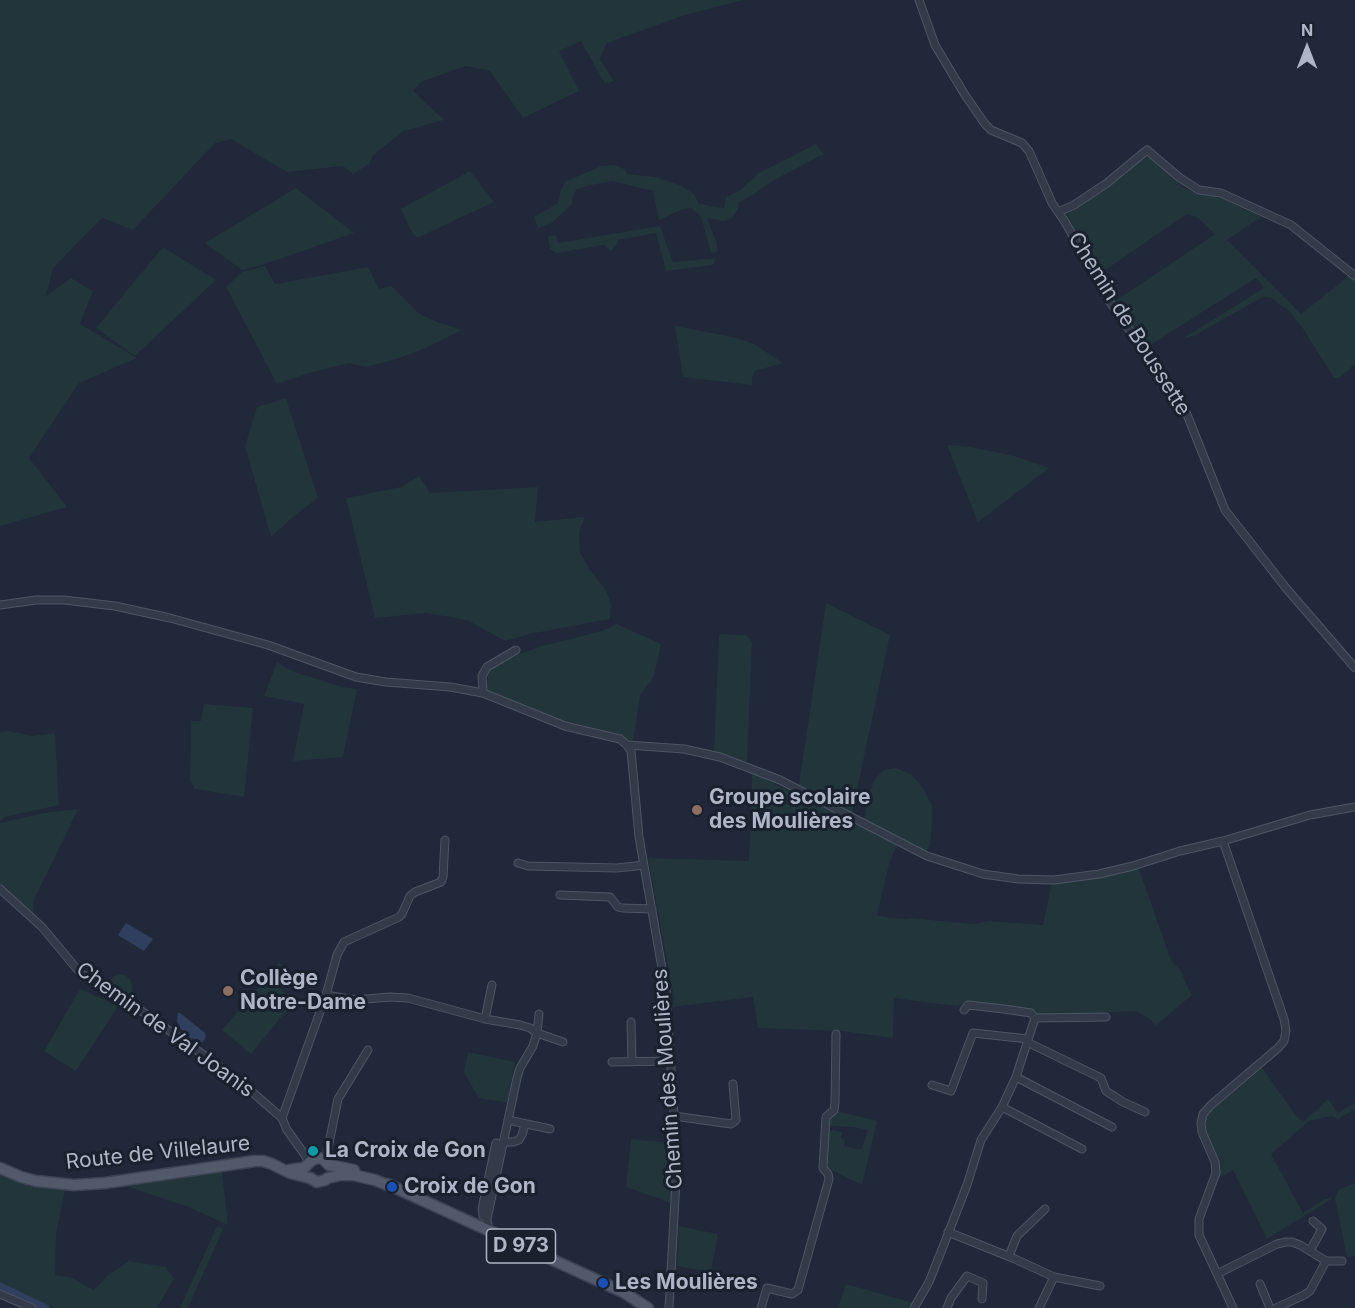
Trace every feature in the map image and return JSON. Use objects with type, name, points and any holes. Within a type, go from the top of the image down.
[{"type":"main road","name":"Route de Villelaure","points":[[0,1168],[36,1181],[74,1185],[255,1161],[267,1162],[294,1174],[310,1178]]},
{"type":"main road","name":"Route de Villelaure","points":[[285,1170],[304,1168],[320,1161],[367,1173],[392,1187]]},
{"type":"main road","points":[[320,1161],[331,1172],[328,1178],[317,1182],[310,1178],[307,1172],[320,1161]]},
{"type":"main road","name":"Route de Villelaure","points":[[328,1178],[353,1175],[375,1180],[480,1221],[489,1231],[623,1292],[648,1308]]},
{"type":"street","points":[[919,0],[934,45],[965,95],[991,130],[1022,143],[1029,151],[1058,212]]},
{"type":"street","name":"Chemin de Boussette","points":[[1355,276],[1291,225],[1221,194],[1199,190],[1180,178],[1147,150],[1107,183],[1074,205],[1058,212],[1110,302],[1186,412],[1225,510],[1286,588],[1355,668]]},
{"type":"street","points":[[0,605],[36,600],[64,600],[115,606],[170,618],[268,645],[356,677],[450,687],[483,693],[565,726],[620,739],[627,745],[684,749],[720,757],[780,780],[927,856],[983,874],[1018,879],[1054,880],[1098,874],[1223,841],[1310,814],[1355,807]]},
{"type":"street","points":[[483,693],[482,676],[487,667],[516,650]]},
{"type":"street","name":"Chemin des Moulières","points":[[627,745],[631,751],[639,837],[666,991],[677,1162],[669,1308]]},
{"type":"street","points":[[282,1118],[326,995],[337,955],[344,942],[399,917],[410,896],[441,882],[445,840]]},
{"type":"street","points":[[1223,841],[1284,1019],[1286,1031],[1284,1041],[1278,1048],[1211,1105],[1203,1114],[1201,1123],[1202,1132],[1215,1162],[1216,1173],[1199,1219],[1199,1235],[1233,1308]]},
{"type":"street","points":[[518,863],[528,866],[617,868],[644,865]]},
{"type":"street","name":"Chemin de Val Joanis","points":[[0,889],[42,927],[81,974],[106,986],[244,1085],[282,1118],[287,1130],[299,1146],[320,1161]]},
{"type":"street","points":[[560,895],[610,897],[622,908],[652,909]]},
{"type":"street","points":[[485,1019],[492,985]]},
{"type":"street","points":[[326,995],[355,1000],[390,996],[408,998],[485,1019],[520,1025],[563,1042]]},
{"type":"street","points":[[964,1010],[968,1005],[1004,1009],[1031,1013],[1035,1018]]},
{"type":"street","points":[[480,1221],[520,1068],[537,1033],[539,1014]]},
{"type":"street","points":[[1035,1018],[1106,1017]]},
{"type":"street","points":[[914,1308],[929,1282],[981,1140],[1002,1107],[1016,1077],[1035,1018]]},
{"type":"street","points":[[631,1022],[632,1062]]},
{"type":"street","points":[[932,1085],[951,1091],[973,1033],[1028,1041],[1101,1078],[1106,1091],[1145,1112]]},
{"type":"street","points":[[761,1308],[767,1288],[792,1294],[798,1290],[829,1179],[823,1168],[826,1117],[834,1110],[836,1103],[836,1034]]},
{"type":"street","points":[[320,1161],[338,1100],[368,1050]]},
{"type":"street","points":[[612,1062],[670,1061]]},
{"type":"street","points":[[1016,1077],[1112,1127]]},
{"type":"street","points":[[674,1116],[731,1124],[736,1120],[733,1084]]},
{"type":"street","points":[[1002,1107],[1082,1149]]},
{"type":"street","points":[[508,1120],[550,1129]]},
{"type":"street","points":[[500,1142],[519,1140],[525,1124]]},
{"type":"street","points":[[489,1231],[487,1219],[500,1142]]},
{"type":"street","points":[[1009,1256],[1017,1236],[1044,1209]]},
{"type":"street","points":[[480,1221],[489,1210]]},
{"type":"street","points":[[1310,1251],[1322,1229],[1312,1221]]},
{"type":"street","points":[[948,1232],[1054,1277],[1100,1286]]},
{"type":"street","points":[[1217,1274],[1277,1244],[1286,1242],[1300,1245],[1326,1261],[1342,1261]]},
{"type":"street","points":[[1276,1308],[1310,1291],[1326,1261]]},
{"type":"street","points":[[947,1308],[951,1298],[967,1276],[983,1284],[982,1299]]},
{"type":"street","points":[[1039,1308],[1054,1277]]},
{"type":"street","points":[[1260,1284],[1270,1308]]},
{"type":"street","points":[[0,1294],[32,1308]]},
{"type":"green space","points":[[0,0],[743,0],[685,15],[607,43],[600,59],[614,81],[605,84],[581,41],[559,51],[579,91],[523,118],[490,71],[466,66],[421,82],[413,91],[444,120],[404,131],[373,155],[369,164],[353,174],[343,166],[287,172],[231,139],[215,143],[133,230],[102,218],[53,268],[46,296],[71,278],[93,291],[80,324],[137,358],[79,383],[29,458],[67,507],[0,526]]},
{"type":"green space","points":[[816,144],[824,154],[776,179],[739,202],[738,209],[731,219],[723,221],[707,218],[717,244],[717,252],[711,253],[701,217],[691,208],[659,220],[653,191],[612,181],[576,190],[572,204],[552,223],[538,228],[534,217],[558,203],[565,182],[601,166],[615,165],[624,169],[627,174],[655,177],[682,186],[694,194],[699,204],[724,208],[726,197],[739,191],[759,173]]},
{"type":"green space","points":[[1140,157],[1151,157],[1182,187],[1225,199],[1261,217],[1227,240],[1301,314],[1350,275],[1355,279],[1355,364],[1339,378],[1334,378],[1304,330],[1290,312],[1272,298],[1263,297],[1195,335],[1182,339],[1264,288],[1256,278],[1147,347],[1114,302],[1215,234],[1197,217],[1187,214],[1098,275],[1067,219],[1068,211]]},
{"type":"green space","points":[[470,171],[494,202],[417,238],[401,209]]},
{"type":"green space","points":[[296,188],[354,233],[242,270],[205,243]]},
{"type":"green space","points":[[660,226],[673,262],[716,258],[713,265],[666,271],[656,233],[618,240],[611,251],[604,245],[557,253],[550,249],[548,236],[556,235],[558,243]]},
{"type":"green space","points":[[163,247],[216,280],[135,356],[96,328]]},
{"type":"green space","points":[[265,266],[275,284],[368,267],[379,289],[391,286],[418,313],[462,330],[400,358],[366,367],[349,363],[277,384],[226,287],[242,272]]},
{"type":"green space","points":[[675,326],[733,337],[754,344],[783,363],[755,371],[752,385],[683,377]]},
{"type":"green space","points":[[286,398],[318,498],[271,537],[245,446],[257,407]]},
{"type":"green space","points":[[947,445],[971,447],[1014,456],[1049,468],[978,522]]},
{"type":"green space","points":[[419,476],[430,493],[538,487],[535,522],[585,517],[579,533],[580,552],[590,570],[606,590],[611,604],[610,619],[505,641],[467,620],[426,613],[375,618],[346,498],[401,487]]},
{"type":"green space","points":[[826,603],[890,635],[852,813],[799,785]]},
{"type":"green space","points":[[617,624],[661,644],[653,678],[640,695],[633,742],[611,732],[561,720],[486,690],[489,670],[514,656],[542,646],[605,630]]},
{"type":"green space","points":[[719,634],[746,635],[752,642],[747,763],[714,751]]},
{"type":"green space","points":[[277,662],[298,673],[342,687],[357,689],[343,757],[293,761],[304,704],[264,696]]},
{"type":"green space","points":[[204,704],[253,708],[244,797],[195,789],[190,781],[191,721],[201,721]]},
{"type":"green space","points":[[9,731],[32,736],[55,733],[59,805],[5,817],[0,821],[0,732]]},
{"type":"green space","points":[[896,768],[911,774],[923,788],[932,805],[930,845],[926,852],[865,822],[872,786],[876,778],[883,771]]},
{"type":"green space","points":[[752,773],[897,844],[889,864],[877,915],[974,924],[989,921],[1043,925],[1052,882],[1138,866],[1171,960],[1181,971],[1192,995],[1155,1026],[1151,1020],[1137,1011],[1039,1016],[1033,1011],[967,1003],[956,1006],[894,998],[893,1038],[841,1031],[758,1028],[753,997],[672,1007],[674,998],[648,858],[749,861]]},
{"type":"green space","points":[[78,809],[34,900],[33,916],[0,888],[0,823],[43,813]]},
{"type":"green space","points":[[279,963],[287,969],[274,985],[295,1000],[251,1054],[222,1030]]},
{"type":"green space","points":[[118,974],[130,979],[133,1000],[110,983],[112,978]]},
{"type":"green space","points":[[80,989],[118,1006],[76,1071],[44,1051]]},
{"type":"green space","points":[[468,1052],[515,1062],[507,1103],[479,1098],[464,1073]]},
{"type":"green space","points":[[1262,1068],[1303,1122],[1328,1099],[1338,1113],[1355,1103],[1355,1109],[1338,1119],[1332,1116],[1309,1121],[1271,1154],[1303,1213],[1325,1199],[1333,1198],[1267,1239],[1233,1170],[1219,1178],[1217,1158],[1202,1122],[1204,1114]]},
{"type":"green space","points":[[837,1111],[877,1121],[862,1185],[831,1170],[827,1164],[829,1132],[832,1130],[842,1132],[841,1138],[845,1140],[844,1146],[861,1150],[868,1130],[829,1125],[829,1118]]},
{"type":"green space","points":[[631,1139],[672,1143],[671,1203],[626,1187]]},
{"type":"green space","points":[[222,1172],[228,1225],[186,1206],[127,1187],[161,1181]]},
{"type":"green space","points":[[0,1173],[23,1183],[65,1191],[56,1235],[55,1275],[72,1278],[94,1290],[108,1275],[129,1261],[166,1267],[174,1279],[157,1308],[54,1308],[0,1283]]},
{"type":"green space","points":[[1355,1183],[1355,1256],[1347,1257],[1335,1199],[1338,1190]]},
{"type":"green space","points":[[217,1226],[223,1229],[188,1308],[180,1308]]},
{"type":"green space","points":[[679,1226],[718,1234],[711,1272],[677,1266]]},
{"type":"green space","points":[[846,1284],[914,1303],[907,1308],[838,1308]]},
{"type":"water","points":[[126,923],[153,939],[144,951],[118,935]]},
{"type":"water","points":[[178,1013],[205,1033],[206,1037],[202,1043],[193,1038],[191,1041],[188,1038],[189,1035],[180,1028],[177,1021]]},
{"type":"waterway","points":[[0,1286],[46,1308]]},
{"type":"place","name":"Groupe scolaire des Moulières","points":[[697,810]]},
{"type":"place","name":"Collège Notre-Dame","points":[[228,991]]},
{"type":"place","name":"La Croix de Gon","points":[[313,1151]]},
{"type":"place","name":"Croix de Gon","points":[[392,1187]]},
{"type":"place","name":"Les Moulières","points":[[603,1283]]}]
